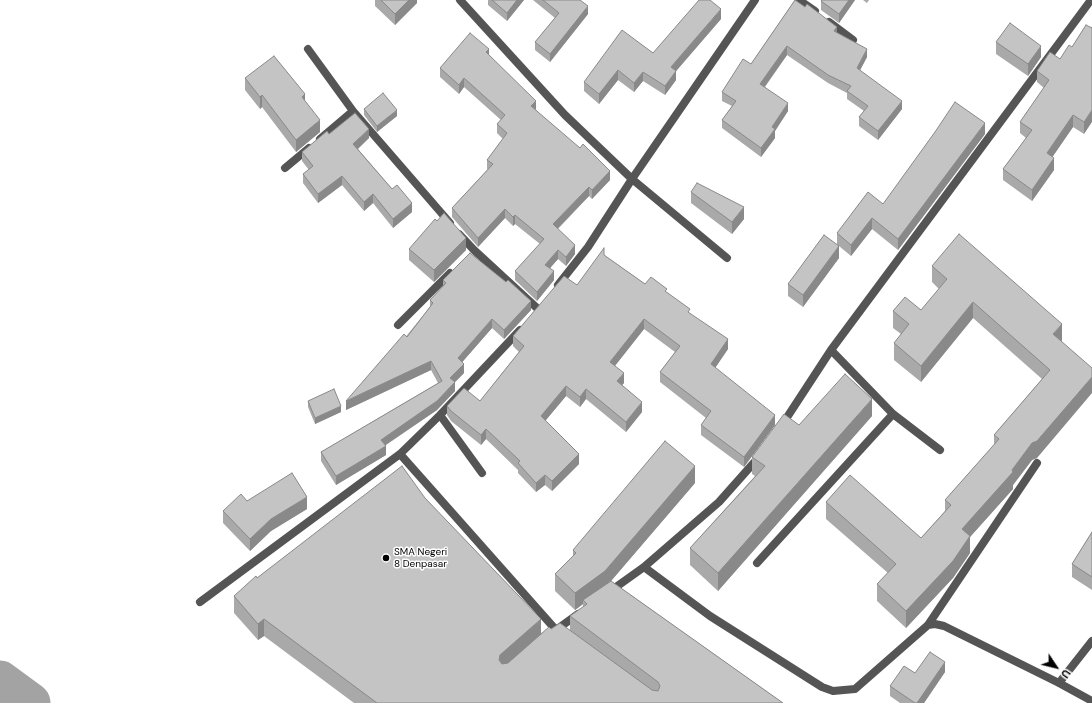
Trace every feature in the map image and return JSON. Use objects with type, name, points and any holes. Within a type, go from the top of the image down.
[{"type":"street","points":[[460,0],[565,115],[632,179],[727,258]]},
{"type":"street","points":[[553,290],[588,247],[632,179],[755,0]]},
{"type":"street","points":[[799,0],[853,40]]},
{"type":"street","points":[[775,435],[831,350],[1091,0]]},
{"type":"street","points":[[308,49],[353,111],[471,252],[539,308]]},
{"type":"street","points":[[285,168],[353,111]]},
{"type":"street","points":[[398,325],[457,266]]},
{"type":"street","points":[[200,602],[400,454],[440,415],[526,324]]},
{"type":"street","points":[[831,350],[894,414],[940,450]]},
{"type":"street","points":[[757,563],[894,414]]},
{"type":"street","points":[[440,415],[482,473]]},
{"type":"street","points":[[600,599],[644,567],[719,502],[766,447]]},
{"type":"street","points":[[400,454],[556,634],[587,608]]},
{"type":"street","points":[[644,567],[710,616],[822,687],[833,691],[855,689],[928,625],[1037,463]]},
{"type":"street","points":[[928,625],[944,626],[1059,682],[1092,701]]},
{"type":"street","points":[[1059,682],[1092,641]]},
{"type":"building","points":[[381,0],[409,0],[395,14]]},
{"type":"building","points":[[492,0],[517,0],[507,13]]},
{"type":"building","points":[[543,0],[580,0],[588,6],[550,54],[535,42],[559,13]]},
{"type":"building","points":[[699,0],[710,0],[721,9],[671,67],[676,71],[665,86],[643,72],[634,83],[618,70],[599,94],[584,82],[622,30],[653,53]]},
{"type":"building","points":[[795,0],[805,7],[807,4],[837,27],[834,31],[867,49],[857,68],[902,101],[878,131],[859,117],[868,106],[847,91],[851,86],[828,75],[787,46],[760,84],[788,103],[772,127],[775,129],[761,148],[722,120],[736,101],[722,92],[743,59],[751,64]]},
{"type":"building","points":[[849,0],[839,14],[821,1]]},
{"type":"building","points":[[1010,23],[1041,46],[1028,64],[996,42]]},
{"type":"building","points":[[1086,25],[1092,28],[1092,110],[1084,122],[1073,115],[1047,153],[1054,158],[1032,190],[1003,169],[1032,130],[1020,122],[1049,80],[1037,71],[1050,52],[1060,59],[1069,45],[1072,47]]},
{"type":"building","points":[[470,33],[489,49],[486,52],[536,101],[531,106],[580,148],[583,144],[610,171],[592,190],[589,187],[553,224],[575,245],[566,257],[558,250],[545,265],[554,271],[537,292],[515,271],[544,239],[515,215],[513,217],[505,209],[478,238],[452,208],[493,164],[487,160],[507,133],[497,124],[505,115],[464,78],[459,85],[440,68]]},
{"type":"building","points":[[274,56],[305,94],[302,97],[320,120],[296,140],[262,95],[260,97],[245,78]]},
{"type":"building","points":[[383,93],[397,110],[377,126],[364,109]]},
{"type":"building","points":[[955,102],[985,123],[898,239],[872,218],[851,245],[837,233],[868,192],[883,204]]},
{"type":"building","points":[[355,113],[369,129],[353,144],[392,189],[397,185],[412,203],[393,219],[373,194],[364,202],[342,176],[318,194],[303,174],[313,166],[302,152],[327,131],[329,134]]},
{"type":"building","points":[[697,183],[744,207],[732,222],[691,192]]},
{"type":"building","points":[[444,213],[466,238],[434,270],[409,249],[435,219],[437,221]]},
{"type":"building","points":[[959,234],[1062,324],[1053,334],[1092,368],[1092,377],[1037,441],[1032,443],[1012,470],[1013,472],[962,529],[970,536],[953,561],[906,611],[877,584],[896,564],[826,502],[850,475],[921,538],[951,505],[945,500],[999,439],[994,435],[1050,370],[973,302],[921,366],[894,343],[909,324],[893,311],[905,297],[921,310],[947,279],[932,266]]},
{"type":"building","points":[[824,235],[839,246],[803,295],[788,284]]},
{"type":"building","points":[[604,248],[604,255],[645,284],[651,277],[667,289],[665,291],[690,309],[688,312],[728,339],[711,364],[775,415],[744,457],[701,425],[711,411],[660,372],[680,346],[644,319],[610,362],[624,373],[617,381],[642,402],[626,422],[586,389],[580,397],[566,386],[541,416],[579,454],[552,481],[545,475],[536,483],[518,463],[520,461],[486,429],[481,435],[451,411],[447,406],[464,388],[480,401],[524,346],[513,336],[564,276],[577,285]]},
{"type":"building","points":[[470,253],[506,282],[508,280],[531,301],[504,330],[492,319],[458,358],[464,364],[450,378],[455,382],[437,401],[381,440],[386,446],[336,476],[321,452],[442,381],[431,361],[346,401],[404,334],[407,337],[433,303],[430,300],[446,283],[443,280]]},
{"type":"building","points":[[845,374],[872,399],[718,573],[690,548],[765,466],[752,457],[784,414],[799,425]]},
{"type":"building","points":[[334,389],[341,406],[315,418],[308,401]]},
{"type":"building","points":[[665,441],[695,466],[605,571],[575,593],[555,574],[576,553],[573,550]]},
{"type":"building","name":"SMA Negeri 8 Denpasar","points":[[402,466],[425,498],[541,619],[500,655],[499,660],[502,664],[508,663],[549,627],[551,629],[560,623],[652,690],[658,691],[660,686],[658,682],[570,616],[587,604],[583,600],[611,581],[783,703],[377,703],[264,619],[258,624],[234,596],[256,576],[257,578]]},
{"type":"building","points":[[292,473],[307,497],[271,519],[250,539],[223,511],[241,494],[247,501]]},
{"type":"building","points":[[1092,532],[1092,577],[1072,564]]},
{"type":"building","points":[[930,652],[945,662],[917,703],[915,703],[890,686],[904,666],[915,673]]},
{"type":"waterway","points":[[0,681],[30,703]]},
{"type":"place","name":"SMA Negeri 8 Denpasar","points":[[386,558]]}]
